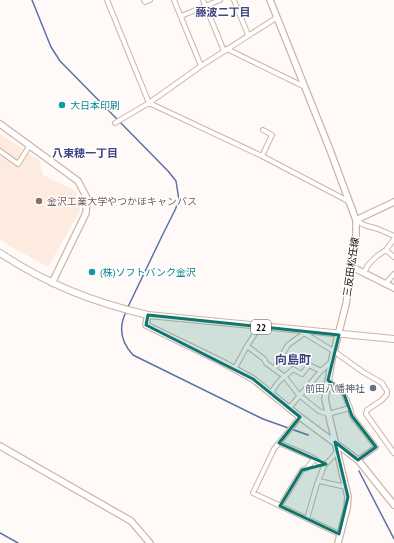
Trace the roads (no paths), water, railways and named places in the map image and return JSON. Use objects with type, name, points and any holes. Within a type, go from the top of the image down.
[{"type":"main road","name":"22","points":[[0,253],[36,275],[81,296],[148,315],[305,332],[394,339]]},
{"type":"street","points":[[107,0],[149,104],[262,156],[349,201]]},
{"type":"street","points":[[144,0],[145,2],[150,0]]},
{"type":"street","points":[[174,0],[201,66]]},
{"type":"street","points":[[203,0],[226,50],[305,87]]},
{"type":"street","points":[[180,16],[220,0]]},
{"type":"street","points":[[234,0],[248,35]]},
{"type":"street","name":"三反田松任線","points":[[270,0],[330,150],[356,220],[356,237],[352,267],[339,335],[331,362],[325,400],[348,497],[347,508],[339,534],[338,543]]},
{"type":"street","points":[[116,122],[149,104],[201,66],[276,18]]},
{"type":"street","points":[[0,124],[78,181],[87,198],[86,213],[52,283]]},
{"type":"street","points":[[262,156],[272,135],[263,130]]},
{"type":"street","points":[[0,151],[18,164],[30,145]]},
{"type":"street","points":[[356,220],[393,203]]},
{"type":"street","points":[[356,220],[364,225],[378,229],[394,238],[386,250],[368,265],[364,273]]},
{"type":"street","points":[[386,250],[394,257]]},
{"type":"street","points":[[352,267],[394,288]]},
{"type":"street","points":[[386,283],[394,274]]},
{"type":"street","points":[[148,315],[146,325],[235,368],[335,442],[358,460],[394,505]]},
{"type":"street","points":[[235,368],[260,326]]},
{"type":"street","points":[[274,369],[288,345],[305,332],[363,372],[382,383],[387,391],[386,394],[382,400],[367,410],[366,414],[394,453]]},
{"type":"street","points":[[247,346],[285,377],[299,395],[318,411],[328,414],[350,408]]},
{"type":"street","points":[[289,408],[299,395],[331,362]]},
{"type":"street","points":[[271,394],[276,383],[293,369],[302,374],[309,365],[321,371]]},
{"type":"street","points":[[328,380],[344,394],[352,416],[376,447],[358,460]]},
{"type":"street","points":[[300,417],[274,449],[253,492],[339,534]]},
{"type":"street","points":[[279,443],[314,459],[324,466]]},
{"type":"street","points":[[0,446],[131,522],[150,543]]},
{"type":"street","points":[[307,519],[324,466],[337,452]]},
{"type":"street","points":[[280,506],[302,470],[307,468],[314,459]]},
{"type":"street","points":[[319,480],[346,487]]},
{"type":"waterway","points":[[32,0],[51,47],[60,61],[176,181],[179,200],[127,309]]},
{"type":"waterway","points":[[126,312],[122,324],[122,335],[123,340],[133,355],[263,419],[308,435]]},
{"type":"waterway","points":[[359,471],[394,539]]},
{"type":"waterway","points":[[0,533],[18,543]]},
{"type":"place","name":"大日本印刷","points":[[62,105]]},
{"type":"place","name":"金沢工業大学やつかほキャンパス","points":[[39,201]]},
{"type":"place","name":"(株)ソフトバンク金沢","points":[[92,272]]},
{"type":"place","name":"前田八幡神社","points":[[373,388]]},
{"type":"district","name":"藤波二丁目","points":[[223,12]]},
{"type":"district","name":"八束穂一丁目","points":[[85,153]]},
{"type":"district","name":"向島町","points":[[293,359]]}]
